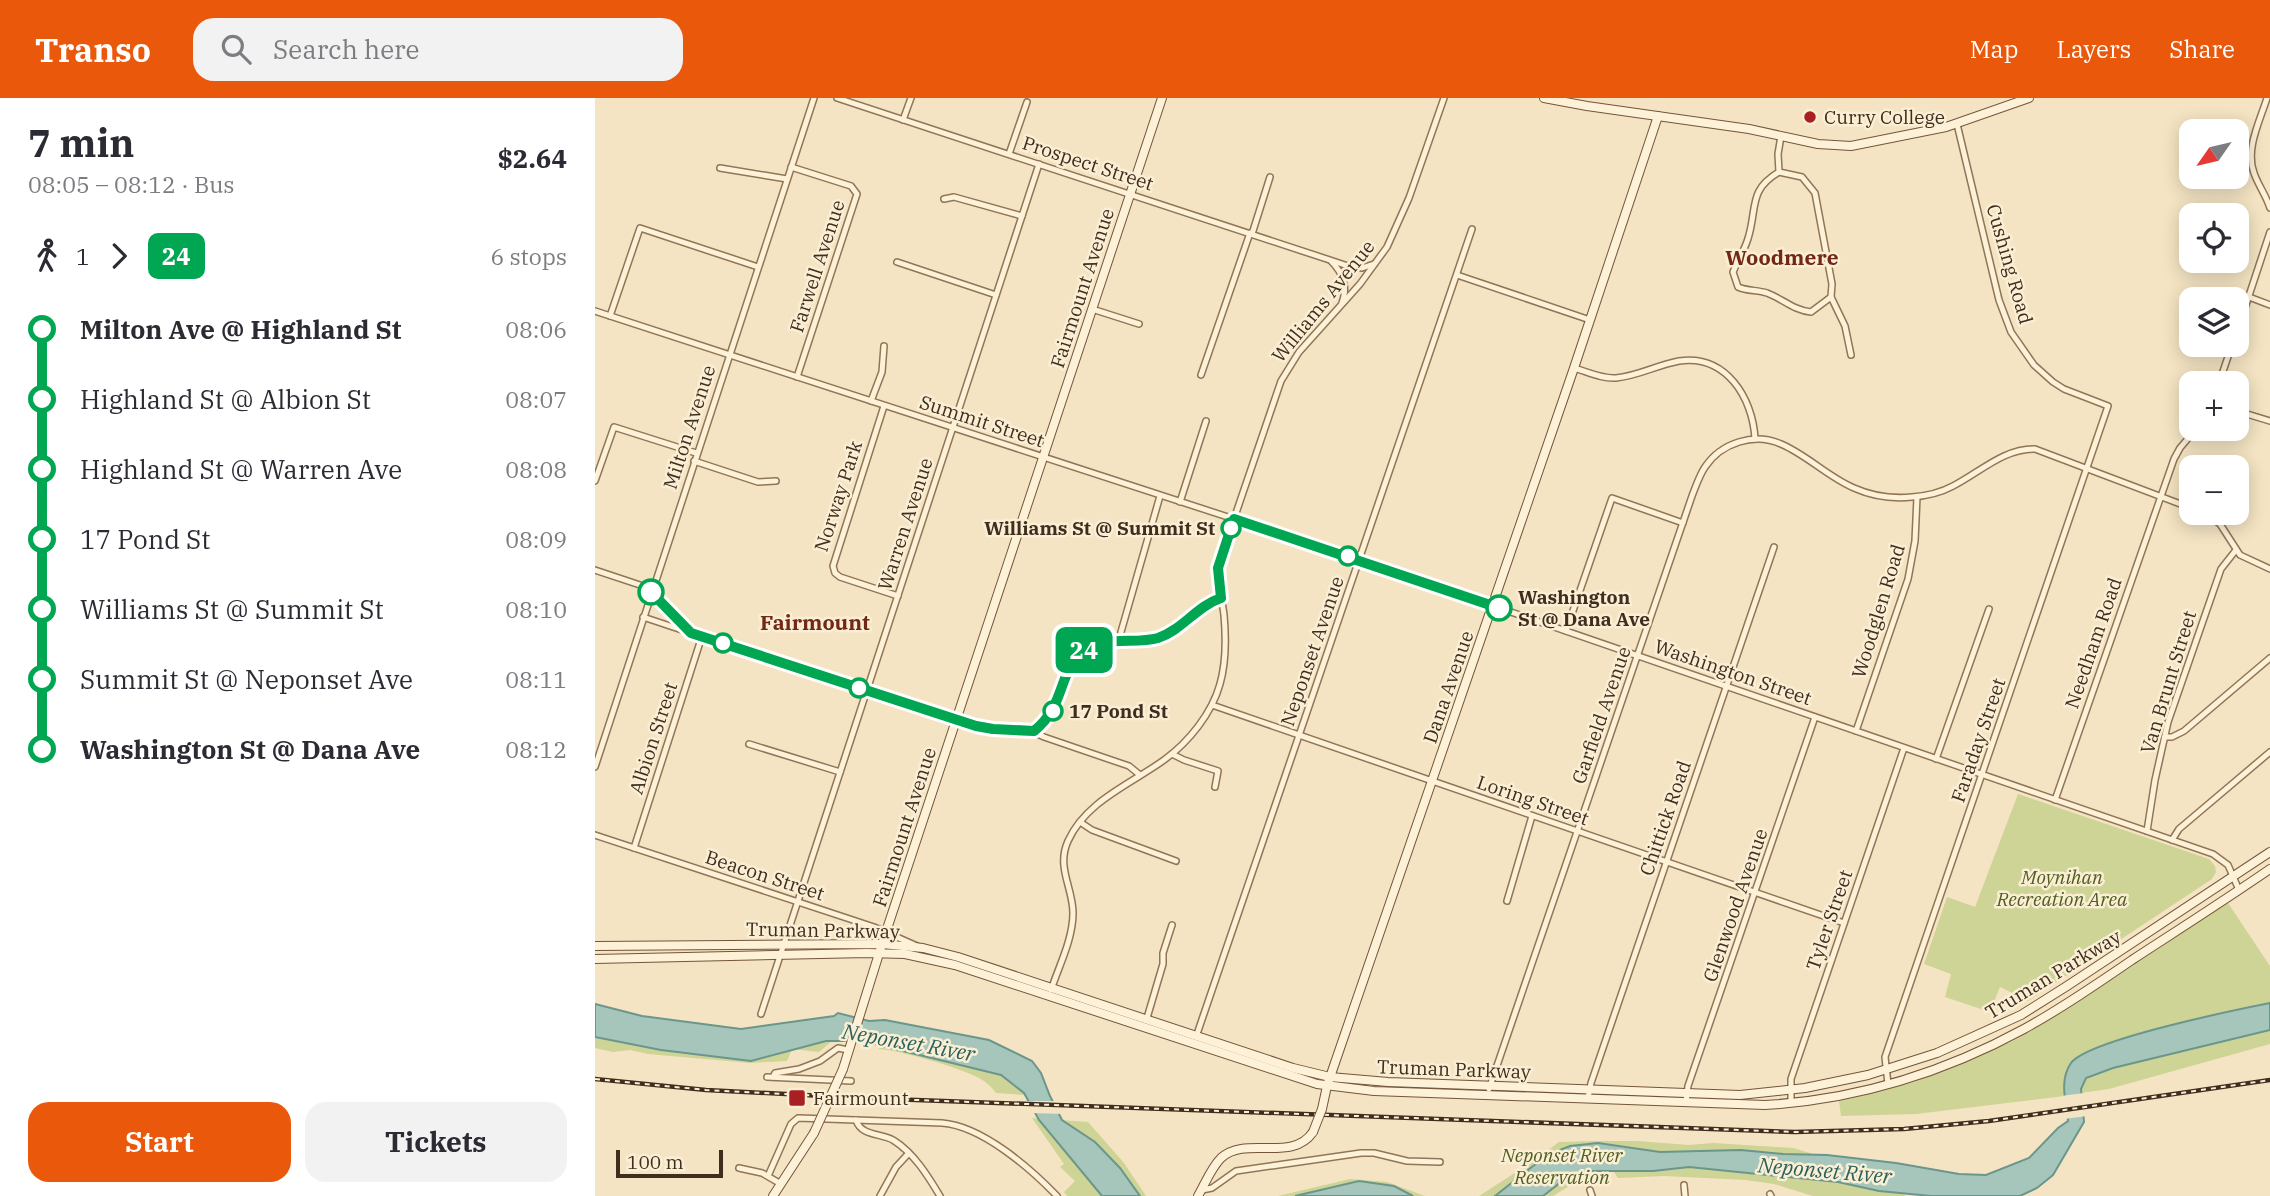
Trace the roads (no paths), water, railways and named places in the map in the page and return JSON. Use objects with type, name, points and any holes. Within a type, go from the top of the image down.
[{"type":"main road","name":"Fairmount Avenue","points":[[773,1196],[814,1133],[843,1069],[880,949],[1162,98]]},
{"type":"main road","points":[[1543,98],[1818,144],[1858,146],[1957,124],[2029,98]]},
{"type":"main road","name":"Dana Avenue","points":[[1200,1193],[1217,1162],[1229,1153],[1295,1146],[1305,1142],[1313,1132],[1658,116]]},
{"type":"main road","name":"Truman Parkway","points":[[1686,1098],[1790,1090],[1885,1071],[1950,1048],[2021,1015],[2270,852]]},
{"type":"main road","name":"Truman Parkway","points":[[595,946],[923,948],[958,957],[1050,992],[1329,1082],[1686,1098],[1753,1105],[1791,1103],[1843,1095],[1888,1084],[1948,1064],[2024,1029],[2064,1005],[2270,869]]},
{"type":"main road","points":[[671,945],[672,958]]},
{"type":"main road","name":"Truman Parkway","points":[[595,959],[780,957],[880,949],[943,962],[1147,1018],[1195,1039]]},
{"type":"street","name":"Milton Avenue","points":[[595,767],[598,746],[814,98]]},
{"type":"street","name":"Prospect Street","points":[[838,98],[1358,268],[1377,261]]},
{"type":"street","points":[[903,120],[911,98]]},
{"type":"street","name":"Williams Avenue","points":[[1050,992],[1072,923],[1073,910],[1064,874],[1068,840],[1080,822],[1101,802],[1172,754],[1197,727],[1212,705],[1221,681],[1224,660],[1224,620],[1218,568],[1281,381],[1299,352],[1341,306],[1391,239],[1404,211],[1444,98]]},
{"type":"street","points":[[2267,98],[2251,159],[2254,175],[2270,208]]},
{"type":"street","points":[[1009,154],[1027,102]]},
{"type":"street","name":"Cushing Road","points":[[1957,124],[1999,300],[2011,332],[2029,358],[2053,382],[2108,406]]},
{"type":"street","points":[[1779,172],[1781,136]]},
{"type":"street","name":"Warren Avenue","points":[[761,1014],[1039,164]]},
{"type":"street","name":"Farwell Avenue","points":[[791,167],[853,187],[857,194],[797,377]]},
{"type":"street","points":[[720,168],[787,179]]},
{"type":"street","points":[[1831,297],[1811,312],[1798,310],[1771,294],[1738,287],[1734,272],[1748,238],[1756,194],[1765,180],[1779,172],[1801,177],[1815,193],[1832,285],[1831,297],[1845,326],[1851,355]]},
{"type":"street","points":[[1201,375],[1270,177]]},
{"type":"street","points":[[944,200],[954,197],[1022,216]]},
{"type":"street","points":[[610,316],[640,228],[758,267]]},
{"type":"street","name":"Neponset Avenue","points":[[1195,1039],[1472,229]]},
{"type":"street","points":[[2270,232],[2249,297],[2270,304]]},
{"type":"street","points":[[1329,259],[1343,278],[1345,292],[1341,306]]},
{"type":"street","points":[[897,262],[996,295]]},
{"type":"street","points":[[1457,275],[1590,320]]},
{"type":"street","points":[[1092,309],[1139,324]]},
{"type":"street","name":"Summit Street","points":[[595,311],[1360,560]]},
{"type":"street","points":[[871,401],[881,372],[884,346]]},
{"type":"street","points":[[1574,368],[1615,378],[1680,361],[1708,365],[1728,376],[1744,394],[1752,412],[1755,439],[1783,444],[1858,490],[1891,498],[1917,497],[1948,489],[2005,455],[2024,449],[2044,451],[2179,503]]},
{"type":"street","name":"Norway Park","points":[[884,405],[833,566],[835,573],[841,577],[898,596]]},
{"type":"street","name":"Faraday Street","points":[[1888,1084],[1885,1057],[2108,406]]},
{"type":"street","points":[[2249,415],[2270,421]]},
{"type":"street","points":[[1180,502],[1206,421]]},
{"type":"street","points":[[595,481],[614,427],[697,453]]},
{"type":"street","name":"Garfield Avenue","points":[[1489,1091],[1699,479],[1708,463],[1732,444],[1755,439]]},
{"type":"street","name":"Needham Road","points":[[2055,800],[2160,496],[2176,453],[2186,441]]},
{"type":"street","points":[[694,461],[758,482],[776,481]]},
{"type":"street","points":[[1120,642],[1160,496]]},
{"type":"street","name":"Woodglen Road","points":[[1856,731],[1908,579],[1915,541],[1917,497]]},
{"type":"street","points":[[1566,631],[1612,498],[1683,523]]},
{"type":"street","points":[[2221,525],[2236,550],[2250,561],[2270,569]]},
{"type":"street","name":"Chittick Road","points":[[1588,1094],[1774,547]]},
{"type":"street","name":"Van Brunt Street","points":[[2147,831],[2170,716],[2221,569],[2236,550]]},
{"type":"street","name":"Washington Street","points":[[1360,560],[2221,857],[2234,877]]},
{"type":"street","points":[[595,570],[651,591],[691,633]]},
{"type":"street","points":[[1034,731],[1053,711],[1078,655],[1094,645],[1160,637],[1221,598]]},
{"type":"street","points":[[1936,759],[1989,609]]},
{"type":"street","points":[[643,617],[956,720],[988,729],[1034,731],[1044,737],[1129,766],[1140,775]]},
{"type":"street","name":"Albion Street","points":[[634,848],[702,636]]},
{"type":"street","points":[[2165,737],[2183,732],[2270,658]]},
{"type":"street","name":"Loring Street","points":[[1212,705],[1844,923]]},
{"type":"street","name":"Glenwood Avenue","points":[[1686,1098],[1815,717]]},
{"type":"street","points":[[749,744],[840,772]]},
{"type":"street","name":"Tyler Street","points":[[1791,1103],[1791,1079],[1904,748]]},
{"type":"street","points":[[2172,840],[2179,829],[2270,752]]},
{"type":"street","points":[[1172,754],[1218,771],[1215,787]]},
{"type":"street","points":[[1507,901],[1532,816]]},
{"type":"street","points":[[1080,822],[1092,830],[1176,861]]},
{"type":"street","name":"Beacon Street","points":[[595,835],[886,932],[923,948]]},
{"type":"street","points":[[2234,877],[2239,890]]},
{"type":"street","points":[[1147,1018],[1172,925]]},
{"type":"street","points":[[849,1047],[838,1048],[820,1061],[799,1069],[775,1073],[770,1077],[851,1081]]},
{"type":"street","points":[[768,1176],[795,1120],[805,1118],[942,1122],[960,1126],[985,1139],[1028,1168],[1057,1196]]},
{"type":"street","points":[[856,1120],[864,1131],[891,1139],[909,1153],[940,1196]]},
{"type":"street","points":[[880,1196],[896,1167],[909,1153]]},
{"type":"street","points":[[1200,1193],[1212,1188],[1235,1171],[1361,1153],[1374,1153],[1407,1161],[1440,1162]]},
{"type":"street","points":[[739,1168],[768,1176],[781,1184]]},
{"type":"street","points":[[1684,1185],[1685,1196]]},
{"type":"water","name":"Neponset River","points":[[2270,1003],[2270,1030],[2113,1068],[2086,1078],[2081,1089],[2084,1122],[2053,1175],[2037,1188],[2020,1196],[1931,1196],[1879,1191],[1838,1182],[1689,1167],[1653,1171],[1586,1171],[1569,1176],[1543,1196],[1495,1196],[1533,1166],[1560,1150],[1570,1146],[1598,1143],[1660,1152],[1741,1150],[1827,1155],[1959,1174],[1986,1175],[2029,1158],[2068,1121],[2065,1077],[2071,1063],[2083,1054],[2164,1027]]},
{"type":"water","name":"Neponset River","points":[[595,1004],[642,1016],[741,1029],[834,1016],[838,1013],[869,1021],[885,1020],[989,1040],[1032,1061],[1041,1073],[1062,1120],[1095,1142],[1120,1168],[1140,1196],[1102,1196],[1039,1120],[1024,1093],[1001,1075],[862,1041],[826,1041],[751,1061],[661,1050],[595,1037]]},
{"type":"water","points":[[1359,1181],[1394,1186],[1413,1196],[1295,1196]]},
{"type":"railway","points":[[595,1079],[706,1090],[862,1098],[1795,1132],[1904,1129],[1989,1121],[2270,1080]]},
{"type":"place","name":"Curry College","points":[[1810,117]]},
{"type":"place","name":"Williams St @ Summit St","points":[[1231,528]]},
{"type":"place","name":"Washington St @ Dana Ave","points":[[1499,608]]},
{"type":"place","name":"17 Pond St","points":[[1053,711]]},
{"type":"place","name":"Fairmount","points":[[797,1098]]},
{"type":"district","name":"Woodmere","points":[[1782,257]]},
{"type":"district","name":"Fairmount","points":[[815,622]]},
{"type":"park label","name":"Moynihan Recreation Area","points":[[2062,888]]},
{"type":"park label","name":"Neponset River Reservation","points":[[1562,1166]]}]
